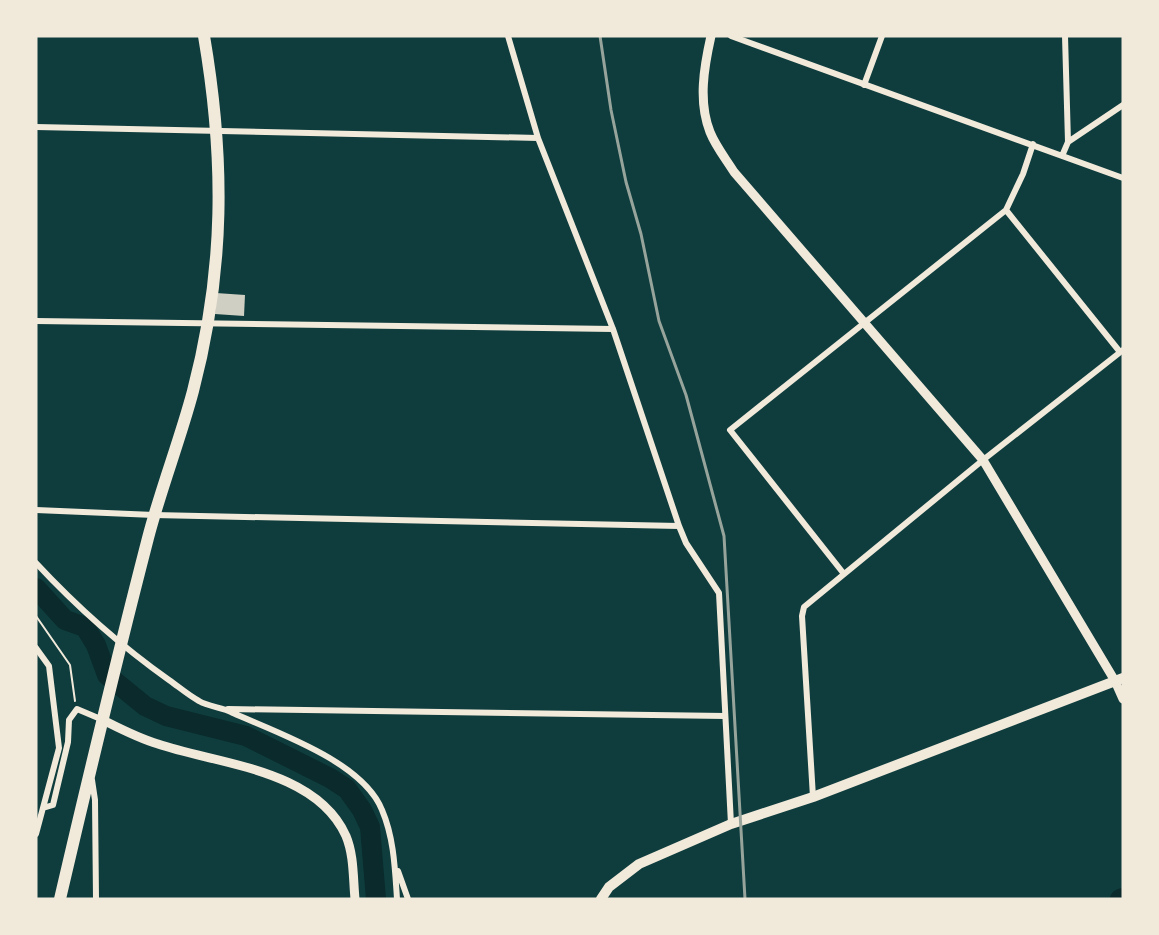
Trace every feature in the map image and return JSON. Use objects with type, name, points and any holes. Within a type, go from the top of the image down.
[{"type":"highway","points":[[60,899],[154,515],[193,392],[208,324],[218,249],[220,177],[217,131],[204,36]]},
{"type":"main road","points":[[600,899],[609,887],[639,864],[731,824],[813,797],[1119,679]]},
{"type":"street","points":[[508,36],[538,138],[613,329],[679,526],[686,543],[719,593],[731,824]]},
{"type":"street","points":[[711,36],[704,69],[704,104],[709,130],[715,144],[734,172],[983,460],[1119,679],[1123,699]]},
{"type":"street","points":[[731,36],[1123,178]]},
{"type":"street","points":[[864,85],[882,36]]},
{"type":"street","points":[[1062,156],[1068,142],[1065,36]]},
{"type":"street","points":[[1068,142],[1123,105]]},
{"type":"street","points":[[36,127],[538,138]]},
{"type":"street","points":[[844,574],[730,430],[1006,210],[1023,174],[1033,144]]},
{"type":"street","points":[[813,797],[802,616],[804,607],[983,460],[1121,351],[1006,210]]},
{"type":"street","points":[[36,321],[613,329]]},
{"type":"street","points":[[36,510],[154,515],[679,526]]},
{"type":"street","points":[[36,563],[68,598],[122,648],[201,702],[226,709],[340,763],[363,782],[382,807],[395,861],[408,899]]},
{"type":"street","points":[[36,648],[49,666],[59,748],[36,834]]},
{"type":"street","points":[[43,808],[53,805],[68,742],[69,720],[77,709],[129,734],[158,744],[221,759],[268,774],[320,802],[335,818],[345,835],[351,852],[355,899]]},
{"type":"street","points":[[226,709],[725,716]]},
{"type":"street","points":[[90,771],[95,800],[96,899]]},
{"type":"street","points":[[395,861],[398,899]]},
{"type":"path","points":[[36,616],[70,665],[77,709]]},
{"type":"building","points":[[216,293],[245,295],[244,316],[215,314]]},
{"type":"waterway","points":[[36,588],[65,620],[85,627],[96,645],[107,675],[145,706],[166,716],[246,736],[330,778],[347,789],[362,810],[370,827],[376,899]]},
{"type":"railway","points":[[600,36],[611,110],[659,321],[686,395],[724,536],[745,899]]}]
